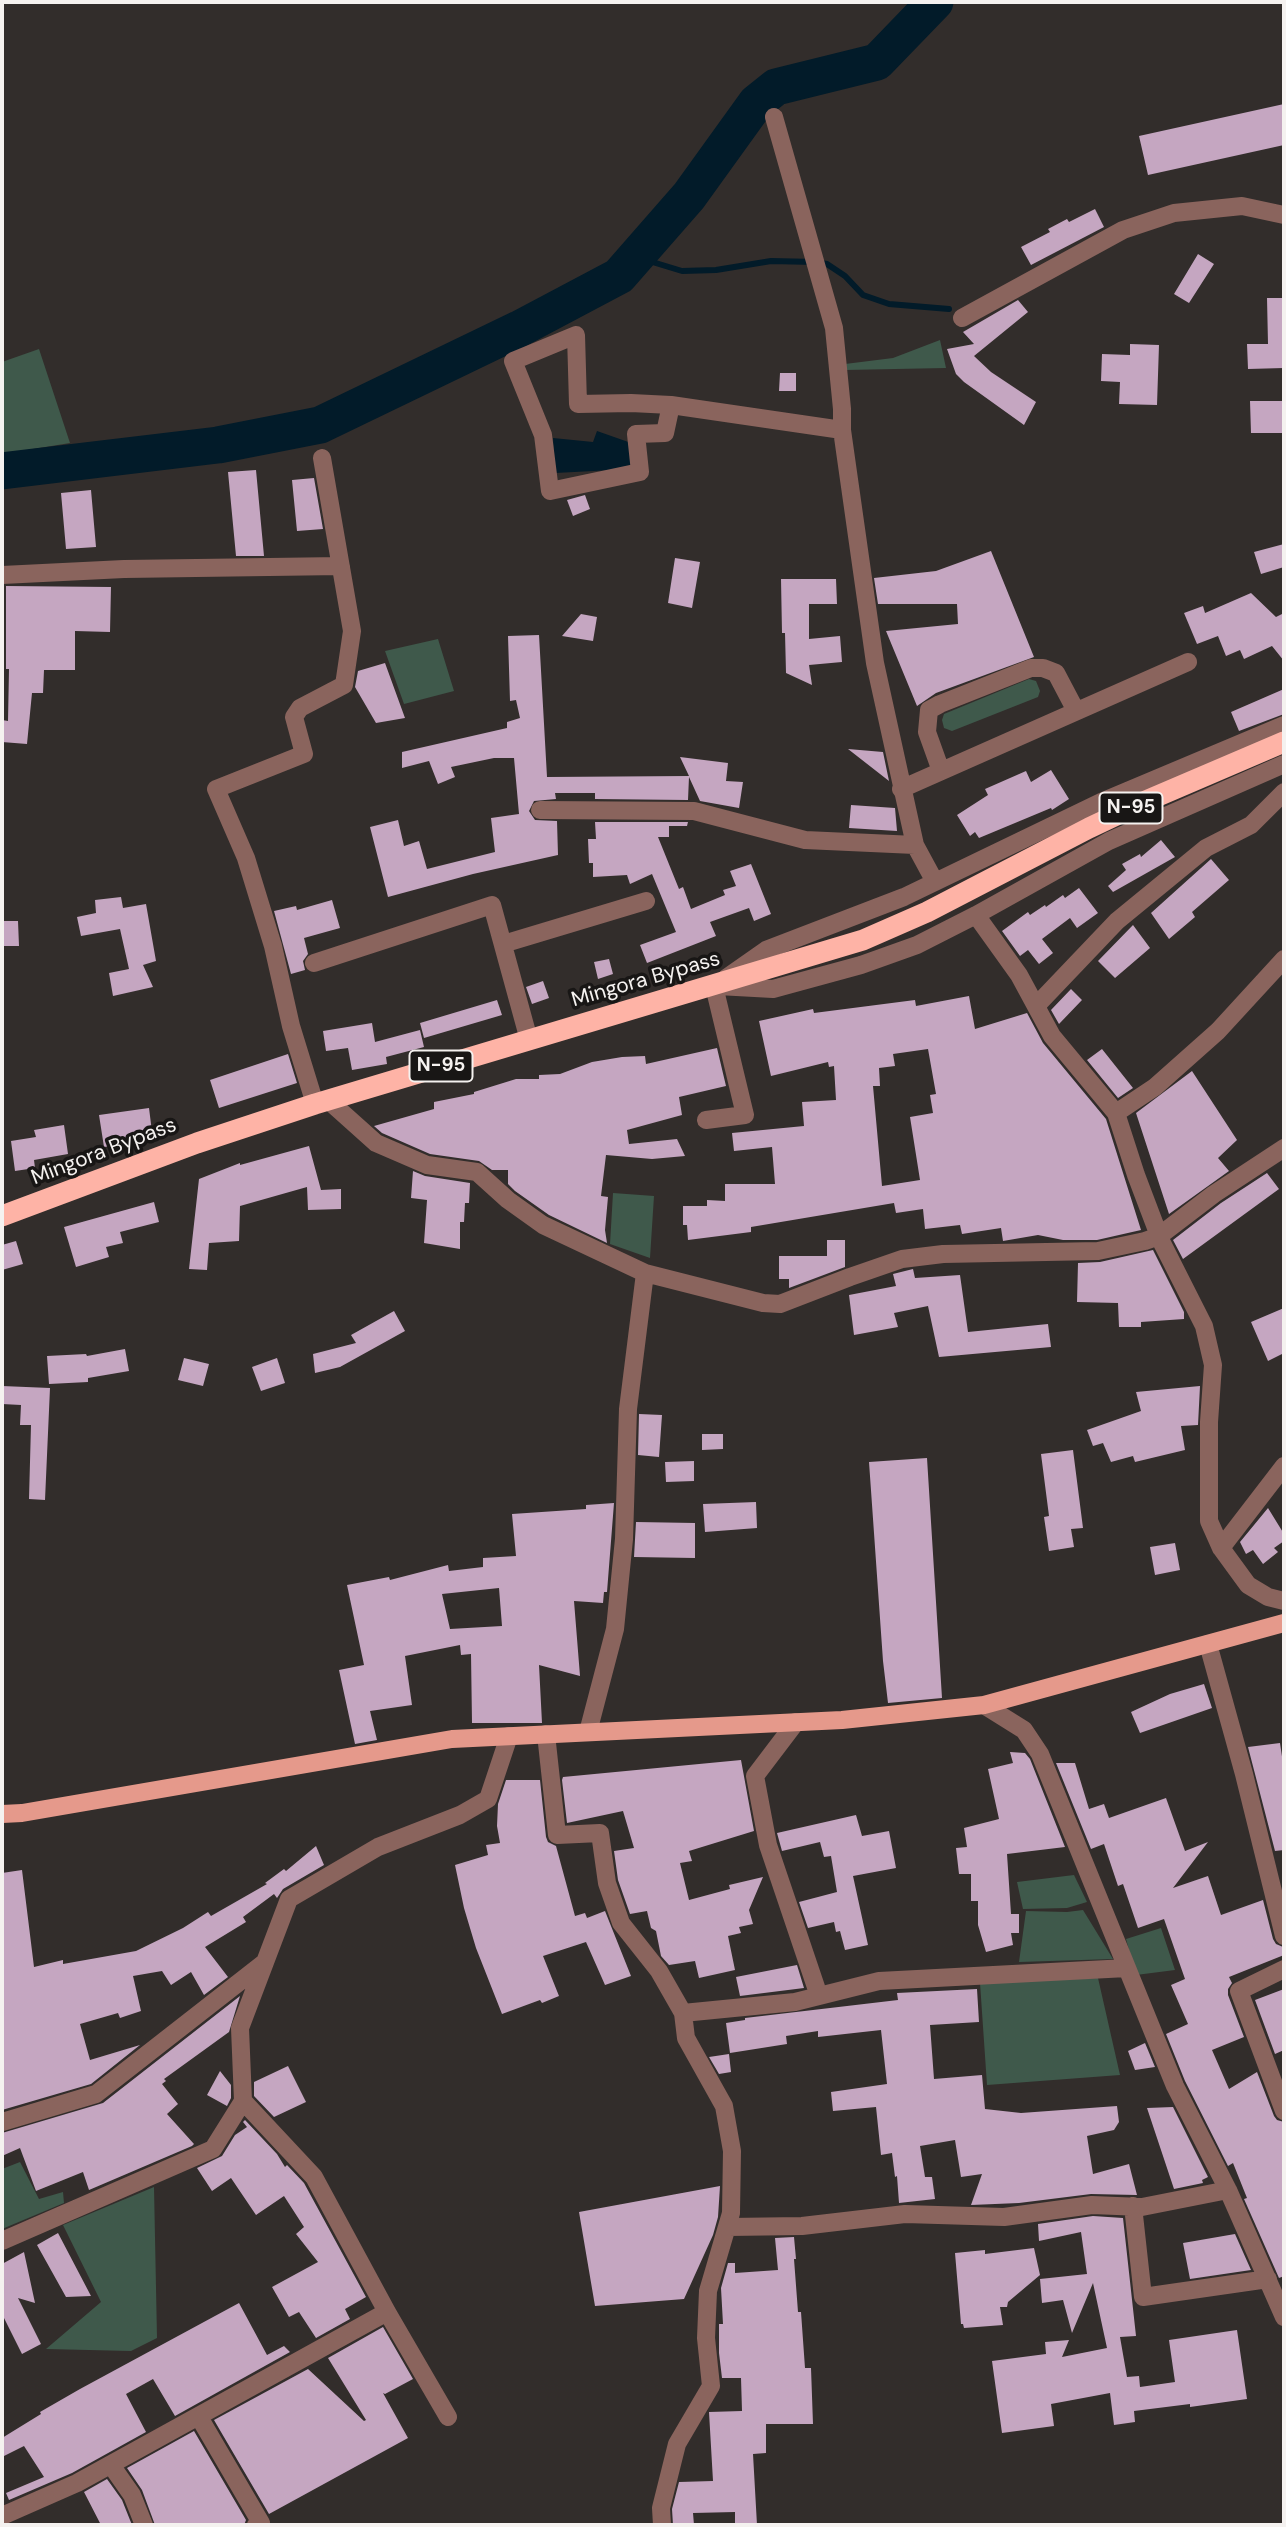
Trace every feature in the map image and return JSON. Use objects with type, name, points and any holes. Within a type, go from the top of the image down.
[{"type":"highway","name":"Mingora Bypass","points":[[2,1216],[197,1143],[322,1102],[863,940],[939,907],[1134,806],[1284,742]]},
{"type":"main road","points":[[2,1814],[22,1813],[452,1739],[796,1722],[984,1705],[1284,1623]]},
{"type":"street","points":[[774,117],[834,328],[842,430],[875,663],[915,845],[935,882]]},
{"type":"street","points":[[962,317],[1123,230],[1174,213],[1242,206],[1284,215]]},
{"type":"street","points":[[671,405],[665,433],[636,435],[640,472],[550,491],[543,435],[513,361],[576,335],[578,404],[671,405],[842,430]]},
{"type":"street","points":[[322,458],[352,631],[345,685],[300,708],[294,717],[304,754],[216,789],[246,858],[272,946],[291,1026],[322,1102],[376,1143],[427,1165],[477,1172],[508,1200],[543,1225],[645,1273],[763,1303],[780,1304],[902,1259],[943,1254],[1098,1251],[1145,1241],[1159,1236],[1214,1194],[1284,1148]]},
{"type":"street","points":[[2,575],[124,569],[341,566]]},
{"type":"street","points":[[901,789],[1188,662]]},
{"type":"street","points":[[942,771],[927,732],[929,710],[940,704],[1031,668],[1042,668],[1056,673],[1076,711]]},
{"type":"street","points":[[714,986],[766,950],[935,882],[1101,802],[1284,725]]},
{"type":"street","points":[[714,986],[773,989],[861,965],[917,945],[1109,841],[1284,764]]},
{"type":"street","points":[[1036,1006],[1117,921],[1206,848],[1251,825],[1284,792]]},
{"type":"street","points":[[540,810],[694,811],[805,840],[915,845]]},
{"type":"street","points":[[503,944],[646,901]]},
{"type":"street","points":[[314,963],[492,905],[529,1040]]},
{"type":"street","points":[[976,915],[1019,975],[1052,1036],[1116,1113],[1159,1236],[1204,1326],[1213,1365],[1209,1422],[1209,1521],[1221,1548],[1248,1585],[1268,1597],[1284,1601]]},
{"type":"street","points":[[1116,1113],[1155,1087],[1218,1031],[1284,959]]},
{"type":"street","points":[[706,1120],[745,1115],[714,986]]},
{"type":"street","points":[[587,1732],[615,1629],[625,1539],[628,1409],[645,1273]]},
{"type":"street","points":[[1221,1548],[1284,1466]]},
{"type":"street","points":[[1208,1644],[1284,1936]]},
{"type":"street","points":[[984,1705],[1024,1730],[1040,1754],[1175,2085],[1228,2190],[1284,2317]]},
{"type":"street","points":[[796,1722],[755,1776],[768,1845],[819,1996]]},
{"type":"street","points":[[546,1734],[557,1835],[600,1833],[607,1883],[621,1923],[659,1971],[682,2013],[686,2038],[724,2106],[732,2151],[731,2213],[708,2291],[706,2338],[711,2386],[677,2444],[661,2508],[662,2525]]},
{"type":"street","points":[[2,2241],[213,2149],[243,2101],[240,2028],[289,1899],[378,1847],[460,1815],[488,1798],[509,1737]]},
{"type":"street","points":[[2,2122],[96,2094],[265,1962]]},
{"type":"street","points":[[682,2013],[795,2002],[879,1981],[1127,1968]]},
{"type":"street","points":[[1284,1969],[1239,1991],[1284,2111]]},
{"type":"street","points":[[243,2101],[314,2177],[448,2417]]},
{"type":"street","points":[[727,2227],[802,2225],[905,2214],[1003,2217],[1092,2205],[1142,2207],[1228,2190]]},
{"type":"street","points":[[1133,2206],[1143,2297],[1268,2279]]},
{"type":"street","points":[[2,2516],[111,2465],[387,2312]]},
{"type":"street","points":[[199,2417],[261,2522],[256,2525]]},
{"type":"street","points":[[111,2465],[132,2495],[144,2525]]},
{"type":"green space","points":[[940,340],[946,368],[845,370],[845,364],[893,358]]},
{"type":"green space","points":[[39,349],[70,443],[2,454],[2,362]]},
{"type":"green space","points":[[438,639],[454,691],[404,704],[385,651]]},
{"type":"green space","points":[[1029,679],[1036,681],[1040,691],[1038,697],[952,731],[944,728],[944,714]]},
{"type":"green space","points":[[613,1193],[654,1196],[650,1258],[610,1244]]},
{"type":"green space","points":[[1074,1875],[1087,1902],[1067,1908],[1023,1909],[1017,1882]]},
{"type":"green space","points":[[1083,1910],[1113,1959],[1019,1962],[1026,1911]]},
{"type":"green space","points":[[1161,1928],[1175,1970],[1136,1975],[1126,1939]]},
{"type":"green space","points":[[1098,1978],[1120,2075],[987,2085],[980,1983]]},
{"type":"green space","points":[[20,2162],[39,2199],[63,2192],[64,2203],[2,2229],[2,2169]]},
{"type":"green space","points":[[154,2187],[157,2338],[131,2351],[46,2349],[101,2302],[63,2225]]},
{"type":"water","points":[[597,431],[634,444],[632,469],[555,473],[553,438],[593,442]]},
{"type":"building","points":[[1284,104],[1284,145],[1148,175],[1139,136]]},
{"type":"building","points":[[1095,209],[1104,227],[1031,265],[1021,247],[1050,232],[1048,229],[1067,219],[1069,222]]},
{"type":"building","points":[[1198,254],[1214,264],[1189,303],[1174,294]]},
{"type":"building","points":[[1267,298],[1284,298],[1284,368],[1248,369],[1247,344],[1268,344]]},
{"type":"building","points":[[1018,300],[1028,312],[974,356],[991,372],[1036,402],[1024,425],[964,382],[956,374],[947,349],[974,344],[963,332]]},
{"type":"building","points":[[1130,344],[1159,345],[1157,405],[1119,404],[1120,382],[1101,381],[1102,354],[1130,355]]},
{"type":"building","points":[[780,373],[796,373],[796,391],[779,391]]},
{"type":"building","points":[[1250,401],[1284,401],[1284,433],[1251,433]]},
{"type":"building","points":[[256,470],[264,556],[236,556],[228,472]]},
{"type":"building","points":[[314,478],[323,529],[297,531],[292,480]]},
{"type":"building","points":[[91,490],[96,547],[66,549],[61,493]]},
{"type":"building","points":[[585,495],[590,509],[573,516],[567,500]]},
{"type":"building","points":[[1284,544],[1284,567],[1261,574],[1254,552]]},
{"type":"building","points":[[991,551],[1034,657],[936,693],[917,706],[886,631],[958,624],[957,604],[878,604],[874,578],[936,571]]},
{"type":"building","points":[[675,558],[700,562],[692,608],[668,603]]},
{"type":"building","points":[[781,579],[836,579],[837,604],[809,604],[809,639],[840,636],[842,662],[809,665],[812,685],[786,673]]},
{"type":"building","points":[[6,586],[111,587],[110,632],[75,631],[75,670],[44,670],[43,693],[32,693],[27,744],[2,742],[2,720],[8,721]]},
{"type":"building","points":[[1251,593],[1276,617],[1284,613],[1284,661],[1272,646],[1244,659],[1240,650],[1226,656],[1218,636],[1197,644],[1184,613],[1203,606],[1205,613]]},
{"type":"building","points":[[581,614],[597,617],[593,641],[562,636]]},
{"type":"building","points":[[539,635],[547,777],[689,776],[680,757],[728,763],[726,781],[743,782],[739,808],[700,801],[689,777],[688,800],[595,799],[595,793],[555,793],[556,799],[534,801],[529,811],[535,820],[557,821],[558,855],[388,897],[370,827],[398,820],[404,846],[419,841],[427,869],[495,852],[491,818],[519,814],[514,758],[494,758],[451,767],[455,777],[438,784],[429,761],[402,768],[402,752],[507,728],[507,722],[520,718],[516,700],[510,701],[508,636]]},
{"type":"building","points":[[385,663],[405,718],[376,723],[355,687],[358,671]]},
{"type":"building","points":[[1284,689],[1284,714],[1239,731],[1231,712]]},
{"type":"building","points":[[848,749],[883,752],[889,781]]},
{"type":"building","points":[[1051,770],[1069,799],[1052,810],[1051,808],[979,838],[975,832],[970,836],[957,815],[988,795],[985,789],[1026,771],[1031,782]]},
{"type":"building","points":[[851,805],[895,808],[897,831],[849,828]]},
{"type":"building","points":[[595,822],[688,822],[687,826],[669,826],[669,837],[658,837],[679,889],[683,887],[691,909],[725,895],[723,890],[736,886],[730,871],[751,864],[771,914],[754,921],[749,908],[710,922],[716,936],[647,963],[640,945],[676,932],[652,874],[630,884],[627,875],[593,877],[593,863],[589,863],[588,839],[596,839]]},
{"type":"building","points":[[1161,840],[1175,857],[1113,892],[1108,886],[1126,870],[1122,864],[1140,854],[1141,857]]},
{"type":"building","points":[[1211,859],[1229,880],[1192,912],[1195,917],[1169,939],[1151,913]]},
{"type":"building","points":[[1079,888],[1098,913],[1077,928],[1070,918],[1042,939],[1053,953],[1039,964],[1028,950],[1020,956],[1002,931],[1028,912],[1030,915]]},
{"type":"building","points":[[121,897],[123,908],[146,904],[156,961],[143,965],[153,987],[113,996],[109,973],[129,969],[120,929],[81,936],[77,917],[96,913],[95,900]]},
{"type":"building","points":[[332,900],[340,928],[304,938],[308,954],[303,961],[305,970],[291,974],[274,911],[296,906],[297,910]]},
{"type":"building","points":[[2,921],[18,921],[19,946],[2,946]]},
{"type":"building","points":[[1133,925],[1150,948],[1115,978],[1098,961]]},
{"type":"building","points":[[609,959],[613,974],[598,979],[594,962]]},
{"type":"building","points":[[543,981],[549,998],[532,1004],[526,987]]},
{"type":"building","points":[[1071,989],[1082,1000],[1059,1024],[1051,1010]]},
{"type":"building","points":[[969,996],[975,1029],[1027,1013],[1043,1043],[1106,1119],[1141,1230],[1097,1240],[1063,1240],[1038,1235],[1003,1241],[1001,1228],[962,1234],[960,1225],[925,1229],[923,1209],[896,1213],[894,1203],[751,1227],[751,1232],[688,1240],[687,1225],[683,1225],[683,1206],[707,1206],[707,1200],[725,1201],[725,1184],[775,1184],[772,1147],[734,1151],[732,1133],[804,1126],[802,1102],[836,1100],[834,1066],[829,1067],[828,1062],[771,1076],[759,1021],[813,1009],[814,1013],[915,1000],[916,1006]],"holes":[[[928,1049],[936,1094],[930,1095],[933,1113],[910,1117],[920,1180],[882,1186],[873,1086],[880,1086],[879,1068],[895,1066],[893,1054]]]},
{"type":"building","points":[[497,1000],[502,1015],[424,1038],[420,1023]]},
{"type":"building","points":[[372,1023],[375,1042],[420,1030],[424,1047],[386,1057],[387,1064],[352,1070],[348,1048],[326,1051],[323,1031]]},
{"type":"building","points":[[717,1048],[726,1086],[679,1097],[682,1115],[627,1130],[629,1144],[677,1139],[685,1156],[652,1159],[606,1155],[601,1196],[608,1197],[605,1230],[607,1243],[549,1215],[515,1191],[508,1184],[508,1170],[492,1170],[479,1161],[430,1154],[382,1133],[374,1126],[434,1109],[434,1102],[474,1094],[516,1079],[539,1079],[539,1075],[560,1074],[592,1062],[622,1057],[645,1056],[646,1064]]},
{"type":"building","points":[[1102,1049],[1133,1088],[1118,1098],[1087,1060]]},
{"type":"building","points":[[288,1054],[297,1083],[219,1108],[210,1080]]},
{"type":"building","points":[[1192,1071],[1237,1140],[1218,1158],[1229,1171],[1169,1214],[1136,1113]]},
{"type":"building","points":[[149,1108],[153,1140],[104,1147],[99,1115]]},
{"type":"building","points":[[64,1125],[68,1154],[34,1160],[35,1168],[15,1171],[11,1141],[36,1137],[34,1130]]},
{"type":"building","points":[[309,1146],[321,1190],[341,1189],[341,1209],[308,1210],[307,1187],[240,1206],[239,1241],[209,1243],[207,1270],[189,1269],[199,1179],[240,1163]]},
{"type":"building","points":[[413,1171],[425,1176],[470,1183],[469,1203],[465,1203],[464,1222],[460,1222],[460,1249],[424,1243],[427,1200],[411,1198]]},
{"type":"building","points":[[1267,1173],[1279,1189],[1183,1259],[1173,1240],[1221,1203]]},
{"type":"building","points":[[154,1202],[159,1222],[120,1232],[123,1243],[106,1247],[109,1257],[76,1267],[64,1227]]},
{"type":"building","points":[[827,1240],[845,1240],[845,1267],[789,1288],[789,1279],[779,1279],[779,1256],[827,1256]]},
{"type":"building","points":[[16,1241],[23,1264],[2,1270],[2,1245]]},
{"type":"building","points":[[1153,1250],[1184,1312],[1184,1319],[1141,1322],[1141,1327],[1119,1327],[1118,1303],[1077,1302],[1078,1263],[1100,1262]]},
{"type":"building","points":[[913,1269],[915,1278],[960,1275],[968,1332],[1048,1324],[1051,1347],[939,1357],[928,1306],[894,1313],[898,1327],[854,1335],[849,1295],[896,1286],[893,1274]]},
{"type":"building","points":[[1284,1308],[1284,1353],[1268,1361],[1251,1322]]},
{"type":"building","points":[[394,1311],[405,1331],[340,1367],[315,1373],[313,1354],[356,1343],[351,1335]]},
{"type":"building","points":[[125,1349],[129,1371],[88,1378],[88,1382],[49,1384],[47,1356],[87,1356]]},
{"type":"building","points":[[184,1358],[209,1364],[203,1386],[178,1380]]},
{"type":"building","points":[[277,1358],[285,1383],[261,1391],[252,1367]]},
{"type":"building","points":[[2,1386],[50,1388],[45,1500],[29,1499],[31,1425],[20,1425],[21,1405],[2,1404]]},
{"type":"building","points":[[1200,1386],[1198,1425],[1181,1426],[1185,1450],[1135,1462],[1133,1456],[1111,1462],[1103,1443],[1093,1446],[1087,1430],[1141,1411],[1136,1392]]},
{"type":"building","points":[[639,1414],[662,1415],[659,1457],[638,1455]]},
{"type":"building","points":[[702,1434],[723,1434],[723,1449],[702,1450]]},
{"type":"building","points":[[1073,1450],[1083,1528],[1071,1529],[1074,1547],[1049,1551],[1044,1517],[1049,1516],[1041,1454]]},
{"type":"building","points":[[927,1458],[942,1698],[888,1703],[869,1462]]},
{"type":"building","points":[[694,1461],[694,1481],[666,1482],[665,1462]]},
{"type":"building","points":[[756,1502],[757,1528],[705,1532],[703,1504]]},
{"type":"building","points":[[614,1503],[607,1592],[604,1592],[603,1603],[574,1601],[580,1676],[539,1665],[542,1723],[472,1723],[471,1654],[461,1655],[460,1645],[405,1656],[412,1705],[370,1711],[377,1740],[355,1744],[339,1670],[364,1665],[347,1585],[389,1577],[390,1580],[448,1565],[449,1571],[483,1567],[483,1558],[516,1556],[512,1514],[586,1509],[586,1505]],"holes":[[[499,1588],[502,1626],[450,1629],[442,1594]]]},
{"type":"building","points":[[1268,1508],[1284,1534],[1284,1541],[1274,1548],[1278,1552],[1263,1564],[1253,1550],[1246,1554],[1240,1542]]},
{"type":"building","points":[[636,1522],[695,1523],[695,1558],[634,1557]]},
{"type":"building","points":[[1175,1543],[1180,1570],[1155,1575],[1150,1547]]},
{"type":"building","points":[[1204,1684],[1212,1708],[1140,1733],[1131,1712],[1170,1694]]},
{"type":"building","points":[[1280,1743],[1284,1770],[1284,1850],[1275,1851],[1248,1747]]},
{"type":"building","points":[[1010,1752],[1025,1753],[1030,1759],[1065,1847],[1007,1854],[1011,1914],[1019,1914],[1019,1933],[1011,1933],[1013,1945],[986,1952],[978,1925],[978,1901],[971,1901],[971,1874],[959,1874],[956,1848],[967,1847],[964,1828],[999,1819],[988,1769],[1013,1763]]},
{"type":"building","points":[[741,1760],[754,1831],[689,1851],[692,1861],[680,1863],[689,1900],[730,1889],[729,1885],[763,1877],[749,1910],[753,1924],[739,1927],[741,1933],[728,1936],[735,1970],[699,1978],[695,1961],[669,1965],[661,1956],[656,1931],[651,1928],[647,1911],[630,1914],[618,1880],[614,1851],[634,1848],[623,1811],[567,1823],[562,1780],[563,1777]]},
{"type":"building","points":[[1056,1763],[1075,1763],[1089,1809],[1104,1804],[1109,1818],[1166,1798],[1185,1851],[1208,1842],[1173,1888],[1208,1876],[1221,1915],[1263,1900],[1273,1939],[1283,1947],[1284,1955],[1229,1977],[1232,1983],[1228,1995],[1244,2037],[1212,2050],[1229,2089],[1257,2072],[1274,2116],[1284,2122],[1284,2276],[1279,2278],[1244,2199],[1247,2198],[1233,2163],[1228,2166],[1185,2081],[1166,2034],[1188,2024],[1171,1985],[1185,1979],[1164,1919],[1138,1928],[1123,1884],[1118,1886],[1104,1844],[1091,1849]]},
{"type":"building","points":[[506,1780],[540,1780],[546,1837],[548,1842],[556,1846],[575,1916],[585,1913],[587,1918],[605,1911],[631,1976],[605,1985],[586,1942],[543,1956],[559,1996],[502,2014],[476,1948],[455,1865],[488,1855],[486,1845],[500,1843],[497,1826],[498,1804]]},
{"type":"building","points":[[856,1815],[862,1836],[889,1831],[896,1868],[853,1876],[868,1945],[845,1950],[840,1931],[836,1932],[834,1922],[808,1928],[799,1902],[837,1892],[831,1856],[824,1857],[820,1842],[782,1851],[777,1833]]},
{"type":"building","points":[[316,1846],[324,1865],[283,1889],[277,1898],[274,1894],[243,1917],[246,1922],[205,1947],[228,1977],[204,1995],[191,1972],[171,1985],[162,1971],[133,1976],[141,2011],[120,2018],[118,2013],[80,2024],[90,2060],[140,2045],[91,2084],[2,2110],[2,1873],[22,1870],[34,1967],[63,1960],[63,1964],[136,1951],[183,1928],[208,1912],[211,1916],[267,1884],[265,1883],[284,1869],[286,1871]]},
{"type":"building","points":[[797,1965],[804,1988],[740,1996],[736,1977]]},
{"type":"building","points":[[977,1989],[979,2022],[930,2025],[934,2079],[982,2075],[985,2109],[1021,2113],[1117,2106],[1119,2122],[1114,2130],[1087,2136],[1093,2174],[1129,2164],[1137,2195],[1091,2194],[1019,2203],[971,2205],[982,2174],[961,2177],[955,2140],[920,2146],[925,2177],[932,2177],[935,2199],[899,2203],[892,2153],[881,2155],[876,2107],[833,2111],[831,2092],[887,2084],[881,2030],[818,2037],[818,2031],[786,2036],[787,2044],[730,2053],[726,2023],[745,2018],[898,2000],[897,1993]]},
{"type":"building","points":[[1284,1989],[1284,2050],[1275,2054],[1255,2000]]},
{"type":"building","points":[[240,1996],[229,2032],[164,2079],[166,2081],[162,2084],[178,2104],[167,2114],[194,2144],[192,2146],[89,2190],[83,2172],[36,2191],[20,2148],[2,2156],[2,2133],[103,2103]]},
{"type":"building","points":[[1145,2043],[1155,2067],[1135,2070],[1128,2051]]},
{"type":"building","points":[[729,2054],[731,2072],[719,2074],[709,2057]]},
{"type":"building","points":[[288,2066],[306,2102],[274,2117],[254,2096],[254,2082]]},
{"type":"building","points":[[220,2071],[231,2085],[231,2098],[227,2106],[207,2095]]},
{"type":"building","points":[[1173,2107],[1208,2177],[1202,2180],[1203,2183],[1174,2189],[1147,2108]]},
{"type":"building","points":[[245,2120],[277,2154],[285,2167],[287,2165],[304,2183],[366,2297],[345,2309],[350,2319],[316,2338],[299,2312],[289,2317],[272,2287],[318,2262],[296,2234],[304,2227],[284,2196],[256,2215],[231,2178],[212,2191],[197,2168],[222,2156],[235,2135],[247,2127],[243,2122]]},
{"type":"building","points":[[720,2186],[718,2217],[713,2235],[684,2299],[595,2306],[579,2212]]},
{"type":"building","points":[[1093,2216],[1123,2218],[1136,2336],[1120,2337],[1127,2377],[1139,2376],[1140,2387],[1175,2382],[1169,2340],[1237,2330],[1247,2399],[1134,2411],[1135,2422],[1114,2425],[1110,2393],[1051,2404],[1054,2426],[1002,2433],[992,2361],[1046,2354],[1045,2342],[1069,2340],[1062,2357],[1107,2348],[1093,2283],[1072,2333],[1063,2300],[1042,2303],[1040,2279],[1087,2274],[1081,2232],[1039,2241],[1038,2224]]},
{"type":"building","points":[[58,2233],[91,2296],[66,2297],[37,2245]]},
{"type":"building","points":[[1235,2234],[1251,2270],[1190,2279],[1183,2243]]},
{"type":"building","points":[[794,2237],[798,2312],[801,2312],[805,2368],[811,2368],[813,2424],[766,2424],[766,2453],[753,2454],[757,2525],[735,2525],[735,2512],[693,2513],[694,2525],[673,2525],[672,2509],[679,2482],[713,2481],[709,2412],[742,2411],[741,2378],[722,2378],[719,2353],[719,2324],[723,2324],[721,2288],[728,2263],[735,2263],[735,2273],[778,2270],[775,2238]]},
{"type":"building","points":[[1034,2248],[1040,2275],[1008,2302],[1007,2307],[1000,2307],[1003,2325],[964,2328],[961,2324],[955,2253],[985,2250],[985,2254]]},
{"type":"building","points":[[24,2252],[35,2303],[18,2298],[41,2344],[22,2354],[2,2314],[2,2264]]},
{"type":"building","points":[[239,2303],[267,2355],[284,2346],[290,2352],[175,2416],[153,2379],[126,2394],[146,2432],[72,2473],[9,2500],[6,2493],[44,2477],[24,2446],[2,2457],[2,2438],[80,2389]]},
{"type":"building","points":[[383,2327],[413,2379],[383,2393],[408,2438],[269,2514],[214,2420],[308,2369],[366,2420],[328,2358]]},
{"type":"building","points":[[194,2431],[246,2520],[244,2525],[155,2525],[142,2490],[127,2468]]},
{"type":"building","points":[[107,2479],[122,2500],[132,2525],[101,2525],[84,2492]]},
{"type":"waterway","points":[[2,471],[218,445],[320,425],[519,329],[619,276],[689,196],[756,103],[776,87],[877,62],[935,2]]},
{"type":"waterway","points":[[636,257],[682,271],[716,270],[771,261],[815,262],[827,264],[845,276],[863,295],[889,304],[949,309]]}]
